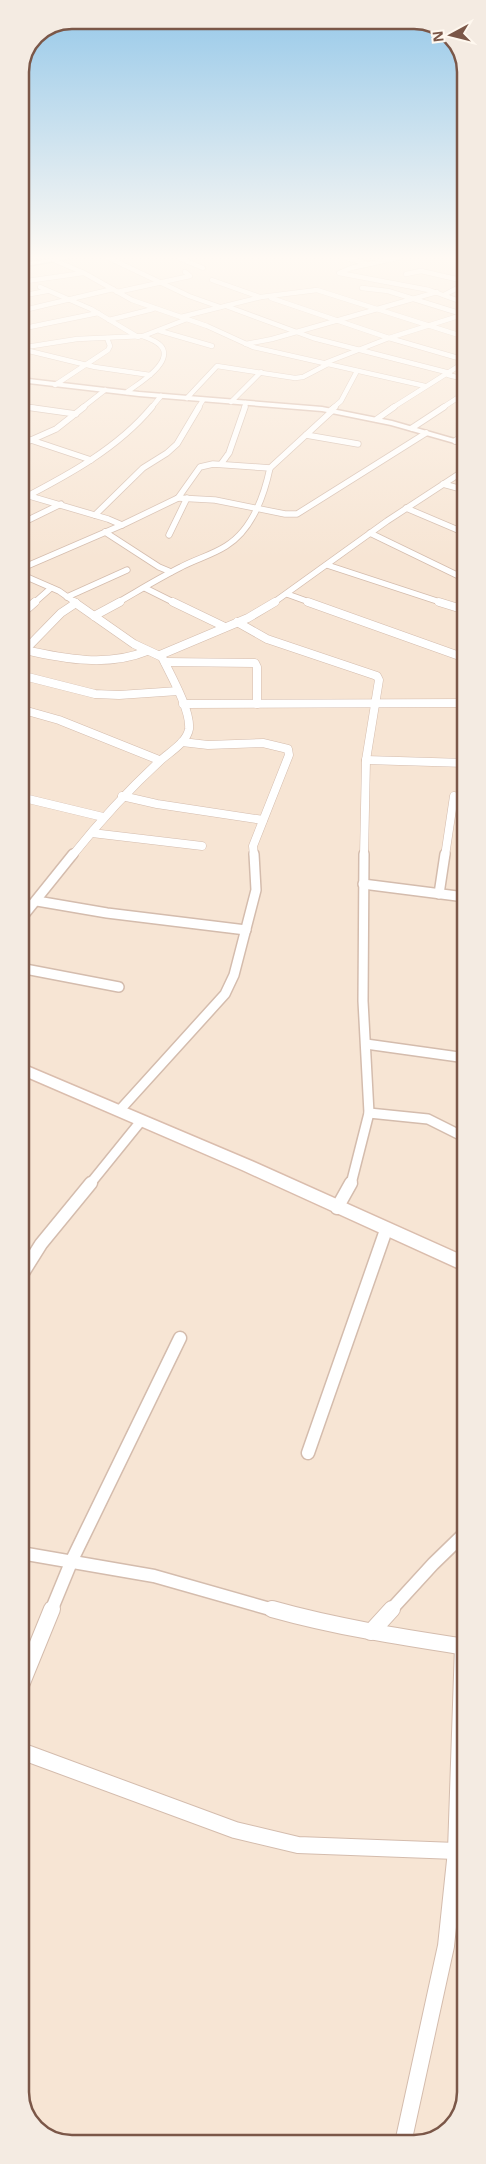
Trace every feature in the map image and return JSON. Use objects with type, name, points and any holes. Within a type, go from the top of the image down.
[{"type":"street","points":[[66,359],[150,374]]},
{"type":"street","points":[[55,385],[94,359]]},
{"type":"street","points":[[127,392],[150,374],[162,363],[163,359]]},
{"type":"street","points":[[305,359],[425,386]]},
{"type":"street","points":[[187,398],[217,366],[298,378],[336,359]]},
{"type":"street","points":[[393,359],[457,376]]},
{"type":"street","points":[[377,419],[425,386],[449,374],[457,368]]},
{"type":"street","points":[[94,616],[171,572],[226,547],[240,536],[268,481],[270,468],[341,401],[357,371]]},
{"type":"street","points":[[231,402],[261,372]]},
{"type":"street","points":[[29,381],[161,396],[331,411],[377,419],[455,441]]},
{"type":"street","points":[[29,441],[56,429],[105,390]]},
{"type":"street","points":[[29,496],[74,472],[91,460],[137,425],[161,396]]},
{"type":"street","points":[[412,428],[457,398]]},
{"type":"street","points":[[95,515],[143,468],[167,453],[177,444],[203,400]]},
{"type":"street","points":[[221,464],[229,453],[246,403]]},
{"type":"street","points":[[29,407],[76,414]]},
{"type":"street","points":[[178,498],[256,507],[285,514],[297,514],[426,433]]},
{"type":"street","points":[[306,435],[358,444]]},
{"type":"street","points":[[32,440],[91,460]]},
{"type":"street","points":[[29,565],[122,526],[178,498],[200,467],[206,464],[270,468]]},
{"type":"street","points":[[29,578],[67,597],[147,652],[160,655],[248,618],[287,594],[370,533],[457,475]]},
{"type":"street","points":[[443,484],[457,488]]},
{"type":"street","points":[[29,496],[61,504],[122,526]]},
{"type":"street","points":[[169,535],[187,498]]},
{"type":"street","points":[[29,520],[61,504]]},
{"type":"street","points":[[406,508],[457,530]]},
{"type":"street","points":[[105,532],[159,567],[171,572]]},
{"type":"street","points":[[370,533],[457,575]]},
{"type":"street","points":[[327,565],[457,607]]},
{"type":"street","points":[[67,597],[127,570]]},
{"type":"street","points":[[29,607],[51,588]]},
{"type":"street","points":[[145,588],[225,627]]},
{"type":"street","points":[[287,594],[457,655]]},
{"type":"street","points":[[29,646],[60,613],[76,603]]},
{"type":"street","points":[[237,622],[267,639],[377,676],[379,684],[366,760],[363,884],[363,1001],[369,1113],[352,1182],[338,1208]]},
{"type":"street","points":[[29,653],[79,660],[130,657],[147,652]]},
{"type":"street","points":[[29,910],[122,796],[159,760],[182,742],[189,730],[184,704],[160,655]]},
{"type":"street","points":[[165,662],[255,663],[257,667],[257,704]]},
{"type":"street","points":[[29,677],[96,694],[119,695],[178,691]]},
{"type":"street","points":[[184,704],[457,703]]},
{"type":"street","points":[[29,712],[59,720],[159,760]]},
{"type":"street","points":[[119,1111],[225,994],[234,975],[256,890],[253,846],[289,755],[288,749],[283,746],[267,744],[201,745],[182,742]]},
{"type":"street","points":[[366,760],[457,763]]},
{"type":"street","points":[[122,796],[157,804],[263,820]]},
{"type":"street","points":[[439,894],[454,796]]},
{"type":"street","points":[[29,799],[104,818]]},
{"type":"street","points":[[92,833],[202,846]]},
{"type":"street","points":[[363,884],[457,896]]},
{"type":"street","points":[[37,901],[107,913],[246,930]]},
{"type":"street","points":[[29,970],[119,987]]},
{"type":"street","points":[[366,1044],[457,1057]]},
{"type":"street","points":[[29,1072],[248,1166],[457,1262]]},
{"type":"street","points":[[369,1113],[428,1119],[457,1133]]},
{"type":"street","points":[[29,1262],[41,1244],[141,1121]]},
{"type":"street","points":[[308,1453],[386,1230]]},
{"type":"street","points":[[29,1665],[72,1560],[180,1338]]},
{"type":"street","points":[[371,1632],[433,1564],[457,1541]]},
{"type":"street","points":[[29,1553],[154,1576],[306,1619],[457,1646]]},
{"type":"street","points":[[29,1754],[236,1830],[298,1845],[456,1851]]},
{"type":"street","points":[[405,2135],[446,1946],[457,1826]]},
{"type":"shaded area","points":[[29,359],[457,359],[457,2092],[455,2106],[452,2114],[438,2128],[431,2132],[414,2135],[69,2135],[55,2132],[43,2125],[34,2114],[30,2101]]}]
